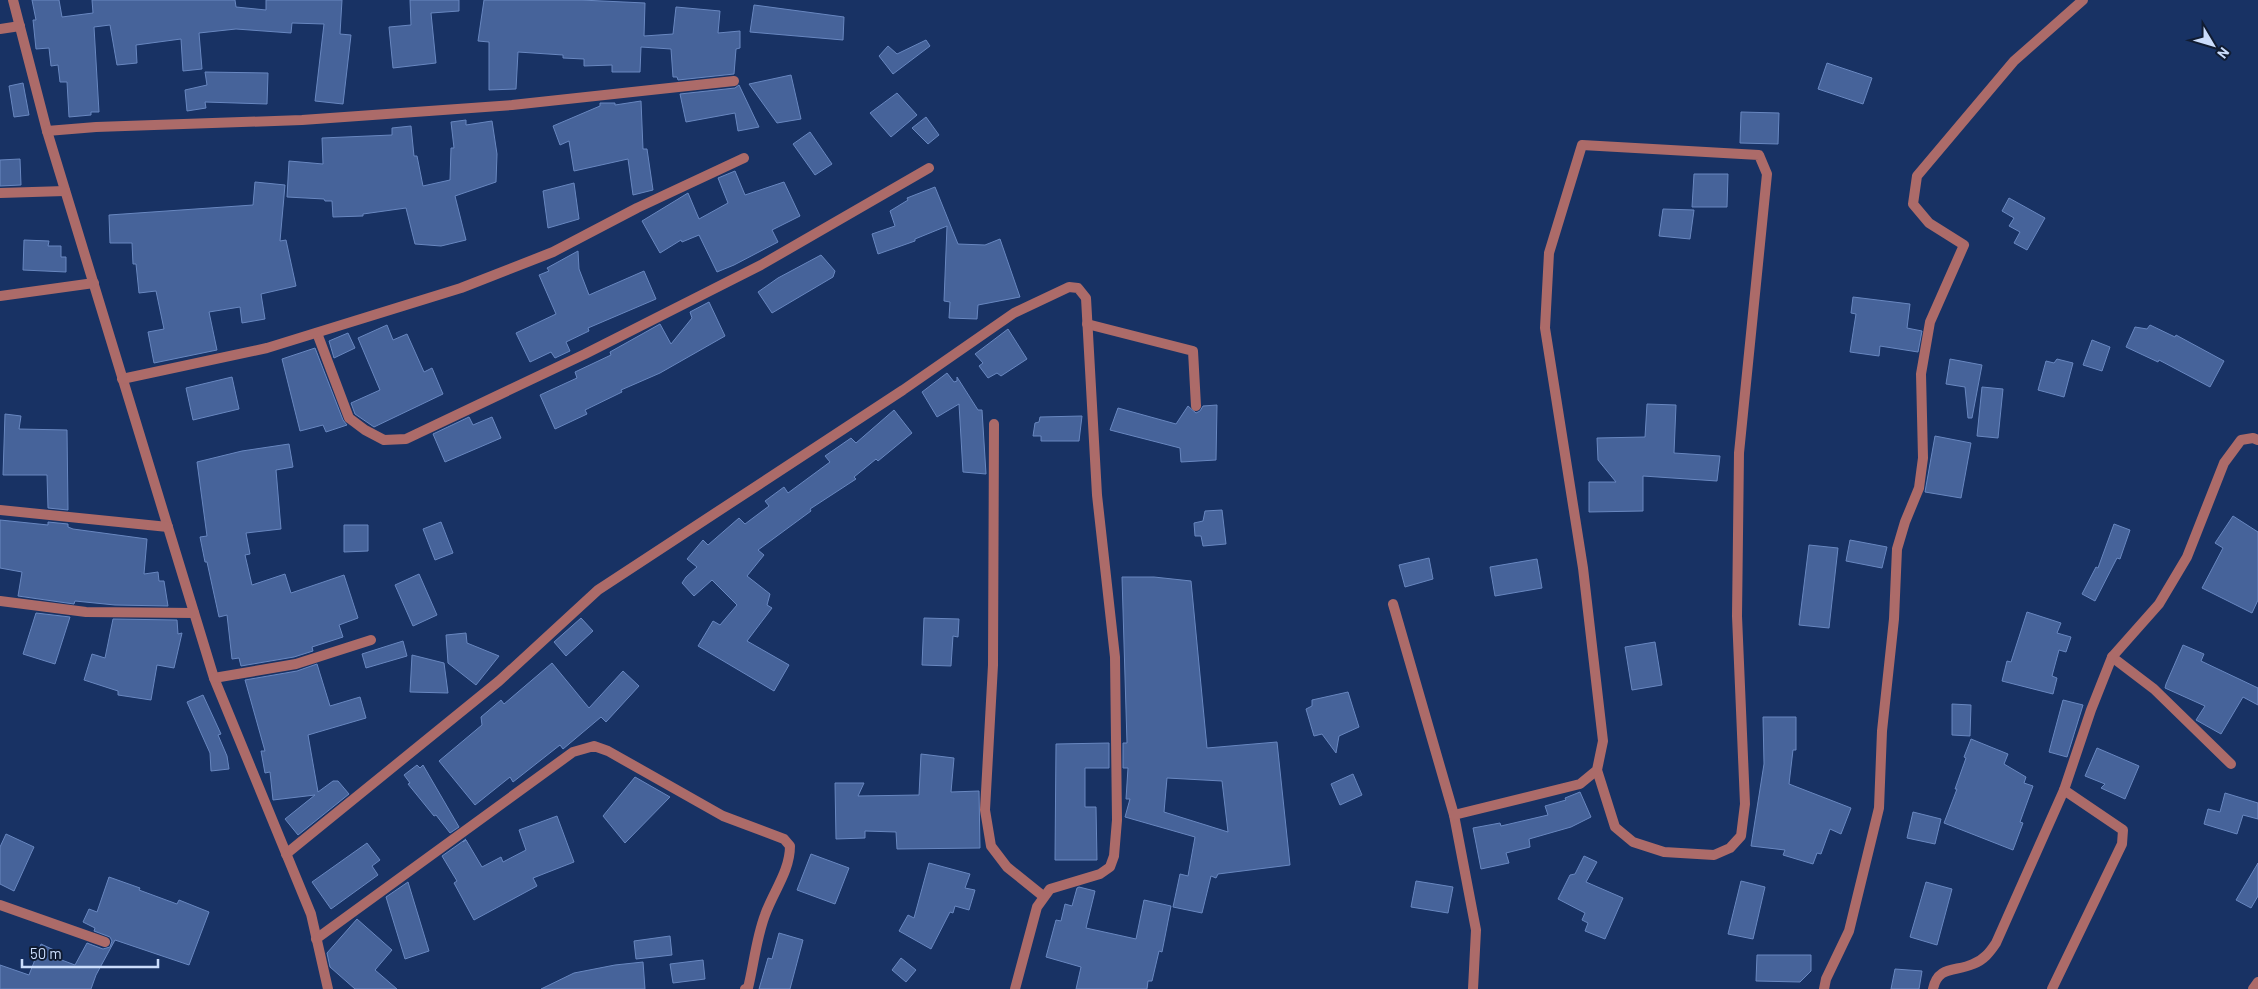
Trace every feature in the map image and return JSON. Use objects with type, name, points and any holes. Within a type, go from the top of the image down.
[{"type":"street","points":[[13,0],[47,131],[214,678],[311,914],[328,989]]},
{"type":"street","points":[[1824,989],[1826,978],[1849,931],[1879,808],[1882,731],[1894,619],[1897,549],[1905,522],[1919,488],[1923,458],[1921,374],[1930,322],[1964,245],[1929,223],[1914,204],[1917,176],[2014,61],[2083,0]]},
{"type":"street","points":[[0,29],[20,26]]},
{"type":"street","points":[[47,131],[96,127],[302,120],[512,105],[734,81]]},
{"type":"street","points":[[1454,815],[1580,784],[1597,770],[1604,740],[1583,568],[1546,328],[1549,253],[1582,145],[1759,154],[1767,174],[1739,453],[1738,616],[1745,804],[1741,836],[1730,848],[1714,855],[1664,852],[1633,842],[1615,827],[1597,770]]},
{"type":"street","points":[[122,379],[267,348],[461,288],[553,252],[636,208],[744,158]]},
{"type":"street","points":[[317,333],[349,418],[364,430],[384,440],[406,439],[585,354],[761,265],[930,168]]},
{"type":"street","points":[[0,193],[66,192]]},
{"type":"street","points":[[0,296],[94,283]]},
{"type":"street","points":[[286,854],[499,681],[598,590],[903,390],[1014,313],[1069,287],[1078,288],[1086,298],[1097,496],[1116,657],[1117,820],[1114,856],[1110,867],[1100,874],[1050,889],[1044,896],[1037,908],[1015,989]]},
{"type":"street","points":[[1087,324],[1193,351],[1196,406]]},
{"type":"street","points":[[994,424],[993,665],[985,810],[991,846],[1007,867],[1044,896]]},
{"type":"street","points":[[1933,989],[1935,980],[1940,974],[1974,964],[1987,956],[1996,943],[2064,790],[2091,710],[2112,657],[2159,604],[2187,557],[2224,463],[2241,440],[2253,438],[2258,440]]},
{"type":"street","points":[[0,510],[168,528]]},
{"type":"street","points":[[0,602],[86,612],[194,613]]},
{"type":"street","points":[[1393,604],[1454,815],[1476,930],[1473,989]]},
{"type":"street","points":[[214,678],[296,664],[371,640]]},
{"type":"street","points":[[2112,657],[2160,694],[2231,764]]},
{"type":"street","points":[[316,939],[574,752],[594,746],[608,751],[723,816],[784,839],[790,846],[790,860],[765,914],[759,933],[748,988],[744,989]]},
{"type":"street","points":[[2052,989],[2122,844],[2123,830],[2064,790]]},
{"type":"street","points":[[0,905],[105,942]]},
{"type":"street","points":[[2253,989],[2258,982]]},
{"type":"building","points":[[32,0],[59,0],[62,17],[93,13],[92,0],[235,0],[236,7],[266,10],[266,0],[342,0],[340,34],[351,35],[343,104],[315,101],[324,24],[292,23],[291,33],[236,29],[199,33],[202,69],[183,71],[181,39],[136,45],[137,63],[117,65],[110,25],[94,27],[99,112],[91,112],[91,115],[69,117],[67,82],[60,82],[58,65],[51,66],[49,48],[36,49],[33,20],[36,20]]},
{"type":"building","points":[[410,0],[459,0],[459,11],[431,13],[436,63],[393,68],[389,27],[411,25]]},
{"type":"building","points":[[484,0],[581,0],[645,3],[644,36],[673,34],[676,7],[720,11],[718,33],[740,31],[740,48],[736,49],[734,74],[678,80],[677,77],[673,77],[671,49],[641,47],[640,72],[612,72],[612,65],[584,66],[584,59],[563,58],[563,55],[518,52],[516,89],[489,90],[489,42],[478,41]]},
{"type":"building","points":[[754,5],[844,17],[843,40],[750,32]]},
{"type":"building","points":[[926,40],[930,46],[893,74],[879,56],[888,46],[897,54]]},
{"type":"building","points":[[1827,63],[1872,78],[1863,104],[1818,89]]},
{"type":"building","points":[[205,72],[268,73],[267,104],[205,102],[206,108],[187,111],[185,90],[207,85]]},
{"type":"building","points":[[791,75],[801,119],[777,123],[749,84]]},
{"type":"building","points":[[23,83],[29,115],[14,117],[9,86]]},
{"type":"building","points":[[739,85],[759,127],[738,131],[735,113],[686,122],[680,94],[735,88]]},
{"type":"building","points":[[897,93],[917,115],[891,137],[870,113]]},
{"type":"building","points":[[641,101],[643,149],[647,149],[653,190],[633,195],[628,159],[574,171],[569,141],[560,145],[553,126],[600,106],[600,103],[615,103],[615,105]]},
{"type":"building","points":[[1741,112],[1779,113],[1778,144],[1740,143]]},
{"type":"building","points":[[926,117],[939,135],[928,144],[912,128]]},
{"type":"building","points":[[466,120],[466,125],[492,121],[497,154],[496,182],[455,196],[466,240],[441,246],[415,244],[406,208],[363,214],[363,216],[333,217],[332,201],[287,197],[289,161],[323,164],[322,138],[392,135],[392,128],[411,126],[414,156],[417,156],[423,186],[450,180],[451,148],[454,148],[451,122]]},
{"type":"building","points":[[810,132],[832,164],[815,175],[793,144]]},
{"type":"building","points":[[20,159],[21,185],[0,186],[0,160]]},
{"type":"building","points":[[735,171],[745,195],[784,182],[800,216],[772,230],[778,242],[717,272],[699,235],[682,242],[681,240],[660,253],[642,221],[688,193],[699,219],[728,203],[718,178]]},
{"type":"building","points":[[1694,174],[1728,174],[1727,207],[1692,207]]},
{"type":"building","points":[[255,182],[285,185],[280,241],[286,240],[296,286],[261,294],[265,319],[242,323],[240,307],[209,312],[217,350],[154,363],[148,332],[164,329],[156,291],[139,293],[136,264],[133,264],[132,243],[110,243],[109,215],[253,205]]},
{"type":"building","points":[[574,183],[579,219],[548,228],[543,191]]},
{"type":"building","points":[[935,187],[958,244],[985,245],[1000,239],[1020,297],[978,305],[977,319],[949,318],[950,302],[944,301],[947,226],[915,239],[915,241],[878,254],[872,234],[895,226],[890,211],[908,200],[907,198]]},
{"type":"building","points":[[2009,198],[2045,218],[2027,250],[2014,243],[2020,232],[2009,226],[2014,218],[2002,211]]},
{"type":"building","points":[[1663,209],[1694,210],[1690,239],[1659,236]]},
{"type":"building","points":[[24,240],[49,241],[48,246],[61,246],[61,257],[66,257],[66,272],[23,270]]},
{"type":"building","points":[[578,251],[579,269],[589,295],[644,271],[656,299],[588,328],[589,331],[566,342],[570,351],[555,358],[551,352],[530,362],[516,333],[556,314],[539,275],[549,271],[547,268]]},
{"type":"building","points":[[821,255],[835,271],[833,277],[772,313],[758,292],[778,278]]},
{"type":"building","points":[[1853,297],[1910,304],[1907,328],[1922,331],[1918,352],[1880,346],[1879,356],[1850,352],[1856,314],[1851,313]]},
{"type":"building","points":[[709,302],[725,336],[660,373],[621,390],[622,392],[585,410],[587,414],[555,429],[540,395],[577,378],[575,372],[611,355],[610,352],[660,324],[671,344],[692,318],[690,312]]},
{"type":"building","points":[[387,325],[393,340],[407,334],[424,372],[432,368],[443,394],[374,427],[355,414],[351,403],[380,390],[358,338]]},
{"type":"building","points":[[2150,325],[2175,337],[2176,335],[2224,361],[2210,387],[2159,360],[2158,362],[2126,347],[2135,327],[2147,329]]},
{"type":"building","points":[[1008,329],[1027,359],[1001,376],[997,373],[988,378],[979,366],[983,363],[975,354]]},
{"type":"building","points":[[348,333],[355,348],[334,358],[329,341]]},
{"type":"building","points":[[2092,340],[2110,347],[2102,371],[2083,365]]},
{"type":"building","points":[[315,348],[343,420],[347,425],[326,432],[323,425],[300,431],[282,359]]},
{"type":"building","points":[[1950,359],[1982,365],[1972,418],[1968,418],[1965,387],[1946,384]]},
{"type":"building","points":[[2057,359],[2073,363],[2064,397],[2038,390],[2046,361],[2054,363]]},
{"type":"building","points":[[947,373],[954,382],[957,381],[957,377],[978,410],[982,410],[986,474],[963,472],[959,404],[937,417],[922,392]]},
{"type":"building","points":[[232,377],[239,409],[193,420],[186,388]]},
{"type":"building","points":[[1982,387],[2003,389],[1998,438],[1977,436]]},
{"type":"building","points":[[1647,404],[1676,405],[1674,453],[1720,456],[1717,481],[1643,476],[1643,511],[1589,512],[1589,482],[1616,482],[1598,460],[1597,438],[1645,437]]},
{"type":"building","points":[[1217,405],[1216,460],[1181,462],[1180,448],[1110,430],[1118,408],[1176,424],[1188,406],[1196,413],[1203,406]]},
{"type":"building","points":[[894,410],[912,433],[878,461],[876,459],[854,477],[856,479],[810,509],[811,511],[758,550],[764,555],[747,576],[770,594],[767,605],[772,608],[747,641],[789,665],[774,691],[698,646],[713,621],[720,625],[737,605],[712,580],[694,596],[682,583],[697,567],[687,559],[703,540],[708,545],[739,518],[745,524],[769,506],[765,501],[784,487],[788,493],[830,462],[825,456],[851,438],[856,443]]},
{"type":"building","points":[[5,414],[21,416],[19,429],[67,430],[68,510],[48,508],[47,475],[3,475]]},
{"type":"building","points":[[1082,416],[1079,441],[1041,441],[1041,436],[1033,436],[1035,423],[1039,422],[1040,417]]},
{"type":"building","points":[[469,417],[473,425],[492,417],[501,438],[445,462],[433,434]]},
{"type":"building","points":[[1935,436],[1971,443],[1961,498],[1925,492]]},
{"type":"building","points":[[289,444],[293,467],[276,470],[281,529],[246,533],[250,554],[245,555],[252,585],[285,574],[291,593],[344,575],[358,618],[339,625],[343,637],[312,647],[313,651],[294,657],[241,666],[239,658],[232,659],[227,615],[219,617],[207,562],[205,562],[200,537],[207,536],[197,462],[242,451]]},
{"type":"building","points":[[1222,510],[1226,544],[1203,546],[1201,536],[1195,536],[1194,523],[1203,521],[1205,511]]},
{"type":"building","points":[[2233,516],[2258,532],[2258,600],[2252,613],[2202,588],[2223,548],[2215,543]]},
{"type":"building","points":[[0,520],[48,525],[48,522],[68,524],[68,527],[73,529],[147,539],[144,574],[158,572],[159,581],[164,581],[168,606],[115,605],[75,601],[74,604],[18,596],[22,572],[0,568]]},
{"type":"building","points":[[441,522],[453,553],[435,560],[423,529]]},
{"type":"building","points":[[2114,524],[2130,530],[2120,559],[2117,558],[2095,601],[2082,594],[2096,567],[2098,568]]},
{"type":"building","points":[[344,525],[368,525],[368,551],[344,552]]},
{"type":"building","points":[[1850,540],[1887,547],[1882,568],[1846,561]]},
{"type":"building","points":[[1809,545],[1838,548],[1829,628],[1799,625]]},
{"type":"building","points":[[1429,558],[1433,579],[1405,587],[1399,565]]},
{"type":"building","points":[[1537,559],[1542,588],[1495,596],[1490,567]]},
{"type":"building","points":[[419,574],[437,615],[413,626],[395,585]]},
{"type":"building","points":[[1122,577],[1154,577],[1191,581],[1207,748],[1277,742],[1290,865],[1218,874],[1216,878],[1211,876],[1202,913],[1173,907],[1180,874],[1188,876],[1195,837],[1125,817],[1130,799],[1126,799],[1128,768],[1123,768],[1123,743],[1127,743]],"holes":[[[1167,778],[1222,781],[1228,832],[1164,812]]]},
{"type":"building","points":[[2027,612],[2061,623],[2057,633],[2071,637],[2066,652],[2059,650],[2052,676],[2057,678],[2053,694],[2002,681],[2007,661],[2011,662]]},
{"type":"building","points":[[36,613],[70,617],[55,664],[23,654]]},
{"type":"building","points":[[581,618],[593,631],[566,656],[554,642]]},
{"type":"building","points":[[924,618],[959,619],[958,637],[953,636],[951,666],[922,665]]},
{"type":"building","points":[[113,619],[177,620],[178,634],[182,633],[174,668],[157,665],[151,700],[118,695],[118,691],[84,680],[92,654],[105,658]]},
{"type":"building","points":[[466,633],[467,643],[499,656],[476,685],[448,663],[446,635]]},
{"type":"building","points":[[403,641],[407,656],[366,668],[362,654]]},
{"type":"building","points":[[1655,642],[1662,685],[1632,690],[1625,647]]},
{"type":"building","points":[[2183,645],[2204,654],[2201,661],[2258,688],[2258,705],[2243,697],[2221,734],[2196,720],[2205,706],[2165,688]]},
{"type":"building","points":[[412,655],[444,663],[448,693],[410,692]]},
{"type":"building","points":[[552,663],[589,708],[623,671],[639,686],[606,722],[601,717],[563,749],[560,745],[513,782],[510,777],[475,805],[439,761],[482,725],[481,717],[501,700],[504,704]]},
{"type":"building","points":[[317,664],[330,706],[360,697],[366,718],[308,735],[318,792],[333,781],[338,781],[349,794],[298,835],[285,819],[315,795],[273,800],[270,772],[265,773],[261,751],[265,751],[245,680],[297,671]]},
{"type":"building","points":[[1348,692],[1359,727],[1339,736],[1336,753],[1322,734],[1314,736],[1306,709],[1312,706],[1312,700]]},
{"type":"building","points":[[203,695],[221,734],[218,735],[227,756],[229,769],[211,771],[210,753],[187,702]]},
{"type":"building","points":[[2063,700],[2083,705],[2067,757],[2049,752]]},
{"type":"building","points":[[1952,704],[1971,705],[1970,736],[1952,735]]},
{"type":"building","points":[[1763,717],[1796,717],[1796,750],[1793,750],[1789,784],[1851,808],[1841,834],[1830,829],[1821,854],[1817,853],[1813,864],[1783,855],[1785,850],[1751,846],[1764,764]]},
{"type":"building","points":[[1971,739],[2008,754],[2004,764],[2026,777],[2024,783],[2033,786],[2020,822],[2023,823],[2013,850],[1944,823],[1957,789],[1955,789]]},
{"type":"building","points":[[1109,743],[1109,768],[1085,768],[1085,807],[1096,807],[1097,860],[1055,860],[1056,744]]},
{"type":"building","points":[[2097,748],[2139,766],[2125,799],[2101,788],[2105,784],[2085,776]]},
{"type":"building","points":[[921,754],[954,758],[951,792],[979,791],[980,848],[897,849],[896,832],[865,831],[865,838],[836,839],[835,783],[864,783],[858,796],[919,795]]},
{"type":"building","points":[[417,765],[420,768],[423,765],[459,827],[450,833],[408,784],[410,783],[404,775]]},
{"type":"building","points":[[1353,774],[1362,795],[1340,805],[1331,784]]},
{"type":"building","points":[[635,777],[670,797],[625,843],[603,816]]},
{"type":"building","points":[[1580,792],[1591,817],[1571,827],[1529,839],[1530,847],[1506,853],[1509,863],[1481,869],[1473,828],[1500,823],[1501,826],[1548,815],[1545,806],[1566,800],[1565,798]]},
{"type":"building","points":[[2225,793],[2258,803],[2258,819],[2243,815],[2237,834],[2204,824],[2208,809],[2220,812]]},
{"type":"building","points":[[1913,812],[1941,819],[1935,844],[1907,838]]},
{"type":"building","points":[[557,816],[574,862],[533,878],[537,886],[474,920],[454,883],[457,881],[442,856],[466,839],[463,842],[466,840],[482,867],[501,857],[503,862],[526,850],[519,830]]},
{"type":"building","points":[[6,834],[34,847],[14,891],[0,884],[0,847]]},
{"type":"building","points":[[367,843],[380,860],[372,866],[378,875],[331,909],[312,882]]},
{"type":"building","points":[[811,854],[849,868],[835,904],[797,890]]},
{"type":"building","points":[[1584,856],[1597,862],[1586,882],[1623,898],[1605,939],[1585,931],[1588,923],[1582,920],[1585,913],[1558,899],[1570,875],[1575,874]]},
{"type":"building","points":[[929,863],[970,874],[965,888],[975,890],[969,910],[955,906],[953,913],[950,912],[931,949],[899,931],[908,915],[914,918]]},
{"type":"building","points":[[2258,863],[2258,896],[2251,908],[2236,900]]},
{"type":"building","points":[[109,877],[177,904],[179,900],[209,912],[189,965],[115,940],[96,975],[91,989],[0,989],[0,965],[29,975],[41,944],[54,950],[51,956],[75,965],[87,943],[103,949],[110,947],[112,941],[110,937],[94,931],[95,928],[83,922],[89,909],[97,912]]},
{"type":"building","points":[[1416,881],[1453,887],[1448,913],[1411,907]]},
{"type":"building","points":[[1741,881],[1765,887],[1753,939],[1728,934]]},
{"type":"building","points":[[408,882],[429,951],[405,959],[386,897]]},
{"type":"building","points":[[1926,882],[1952,889],[1937,945],[1910,937]]},
{"type":"building","points":[[1077,888],[1095,891],[1086,928],[1136,939],[1144,900],[1171,906],[1162,952],[1159,951],[1152,981],[1148,981],[1147,989],[1076,989],[1081,967],[1046,957],[1056,920],[1061,921],[1065,904],[1072,906]]},
{"type":"building","points":[[357,919],[392,950],[375,970],[397,989],[355,989],[330,967],[327,953]]},
{"type":"building","points":[[779,933],[803,940],[790,989],[759,989],[768,958],[772,959]]},
{"type":"building","points":[[670,936],[672,955],[636,959],[634,941]]},
{"type":"building","points":[[1757,955],[1811,955],[1811,971],[1800,982],[1756,981]]},
{"type":"building","points":[[901,958],[916,970],[906,982],[892,970]]},
{"type":"building","points":[[703,960],[705,979],[673,983],[670,964]]},
{"type":"building","points":[[643,962],[645,989],[541,989],[574,973]]},
{"type":"building","points":[[1895,969],[1922,971],[1919,989],[1891,989]]}]
